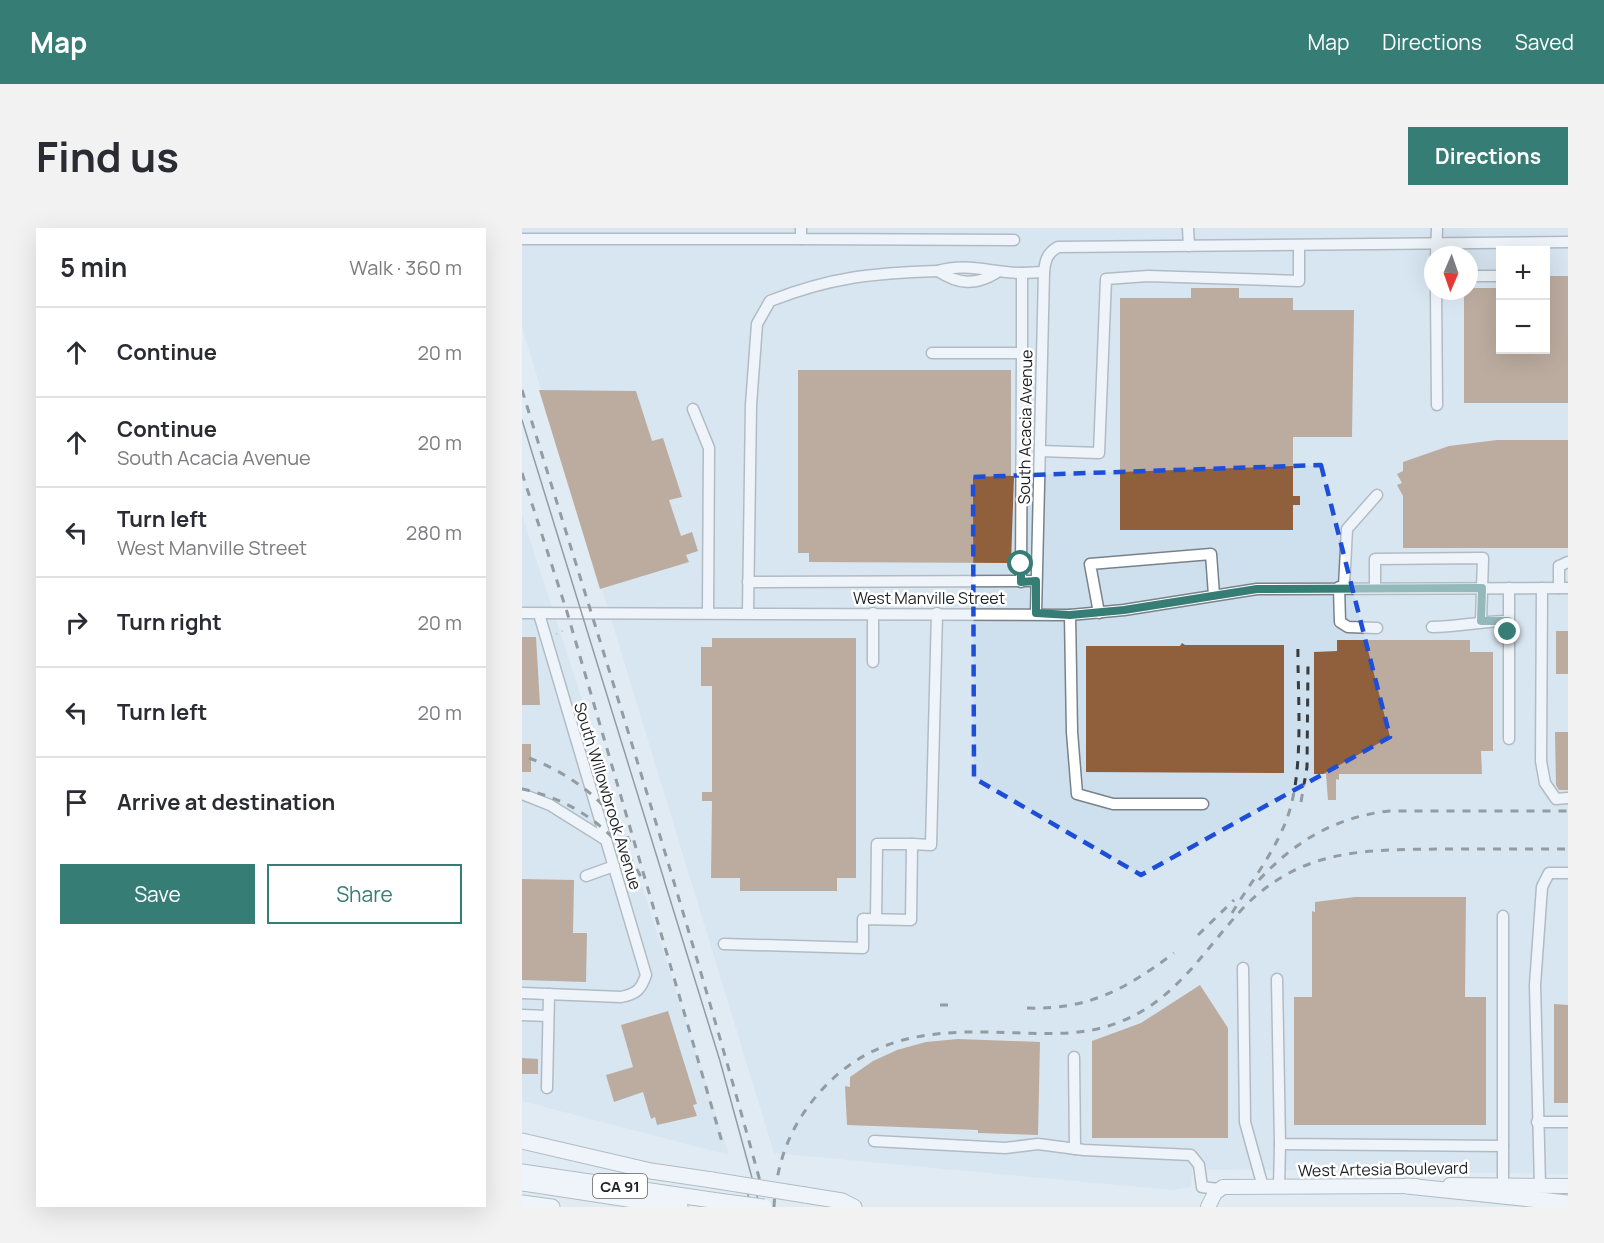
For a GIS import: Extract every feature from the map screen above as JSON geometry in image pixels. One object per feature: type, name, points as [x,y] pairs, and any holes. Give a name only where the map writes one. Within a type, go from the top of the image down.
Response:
[{"type":"highway","points":[[522,1141],[651,1171],[842,1201],[854,1207]]},
{"type":"highway","name":"CA 91","points":[[522,1172],[764,1207]]},
{"type":"highway","points":[[522,1183],[680,1207]]},
{"type":"highway","points":[[1407,1186],[1568,1203]]},
{"type":"highway","points":[[522,1190],[621,1207]]},
{"type":"highway","points":[[522,1203],[552,1207]]},
{"type":"main road","name":"West Artesia Boulevard","points":[[1218,1190],[1263,1187],[1503,1184],[1568,1186]]},
{"type":"main road","points":[[1208,1207],[1218,1190]]},
{"type":"street","points":[[1188,228],[1189,246],[1299,245],[1424,249]]},
{"type":"street","points":[[1435,246],[1437,228]]},
{"type":"street","points":[[522,239],[801,234],[1014,240]]},
{"type":"street","points":[[1518,246],[1568,242]]},
{"type":"street","points":[[1040,450],[1099,453],[1106,279],[1148,276],[1299,281],[1299,245]]},
{"type":"street","name":"South Acacia Avenue","points":[[1036,613],[1044,272],[1049,254],[1058,248],[1189,246]]},
{"type":"street","points":[[1478,247],[1496,247]]},
{"type":"street","points":[[748,612],[751,405],[754,359],[757,324],[770,301],[813,284],[864,275],[938,271],[961,267],[986,267],[996,273],[1044,272]]},
{"type":"street","points":[[1021,582],[1022,273]]},
{"type":"street","points":[[1478,276],[1496,276]]},
{"type":"street","points":[[1436,300],[1437,405]]},
{"type":"street","points":[[932,353],[1022,353]]},
{"type":"street","points":[[693,409],[709,448],[708,612]]},
{"type":"street","points":[[1377,495],[1347,529],[1340,622],[1348,627],[1377,628]]},
{"type":"street","points":[[1099,613],[1090,564],[1211,554],[1214,594]]},
{"type":"street","points":[[1375,588],[1375,559],[1483,558],[1481,621]]},
{"type":"street","points":[[1563,588],[1559,566],[1567,562]]},
{"type":"street","points":[[748,582],[1036,581]]},
{"type":"street","points":[[1509,588],[1509,739]]},
{"type":"street","points":[[1542,588],[1541,761],[1545,783],[1556,799],[1568,798]]},
{"type":"street","name":"West Manville Street","points":[[522,613],[1036,613],[1070,615],[1099,613],[1257,589],[1563,588]]},
{"type":"street","points":[[873,613],[873,662]]},
{"type":"street","points":[[876,919],[873,844],[931,845],[937,613]]},
{"type":"street","name":"South Willowbrook Avenue","points":[[539,614],[646,975],[642,987],[634,994],[621,997],[549,994]]},
{"type":"street","points":[[1070,615],[1072,732],[1077,794],[1113,804],[1203,804]]},
{"type":"street","points":[[1432,627],[1461,627],[1481,621],[1508,621]]},
{"type":"street","points":[[522,794],[550,805],[606,840]]},
{"type":"street","points":[[724,944],[862,948],[863,919],[911,920],[912,844]]},
{"type":"street","points":[[586,876],[614,866]]},
{"type":"street","points":[[1540,1185],[1535,985],[1542,886],[1549,873],[1568,873]]},
{"type":"street","points":[[1503,916],[1503,1184]]},
{"type":"street","points":[[1242,968],[1245,1122],[1263,1187]]},
{"type":"street","points":[[1277,979],[1279,1187]]},
{"type":"street","points":[[522,993],[549,994],[546,1088]]},
{"type":"street","points":[[522,1015],[548,1016]]},
{"type":"street","points":[[1074,1057],[1075,1149]]},
{"type":"street","points":[[1537,1122],[1568,1122]]},
{"type":"street","points":[[873,1142],[1005,1149],[1038,1144],[1075,1149],[1191,1155],[1199,1165],[1202,1187],[1218,1190]]},
{"type":"street","points":[[1280,1143],[1503,1146]]},
{"type":"path","points":[[553,636],[567,628]]},
{"type":"highlighted area","points":[[1321,465],[1390,737],[1141,875],[974,778],[973,477]]},
{"type":"shaded area","points":[[522,228],[1568,228],[1568,1174],[1192,1169],[1191,1187],[1173,1190],[774,1153],[522,327]]},
{"type":"shaded area","points":[[522,515],[729,1155],[522,1101]]},
{"type":"building","points":[[1550,276],[1568,276],[1568,403],[1464,403],[1464,300],[1478,300],[1478,288],[1496,288],[1496,354],[1550,354]]},
{"type":"building","points":[[1191,288],[1239,288],[1239,298],[1293,298],[1293,310],[1354,310],[1352,437],[1293,437],[1293,496],[1300,496],[1300,505],[1293,505],[1293,530],[1120,530],[1120,298],[1191,298]]},
{"type":"building","points":[[798,370],[1011,370],[1011,476],[1014,476],[1011,563],[809,562],[809,553],[798,553]]},
{"type":"building","points":[[539,390],[636,391],[652,441],[663,438],[682,497],[669,500],[681,536],[692,532],[698,551],[686,555],[689,562],[600,589]]},
{"type":"building","points":[[1497,440],[1568,440],[1568,548],[1403,548],[1403,496],[1397,485],[1402,483],[1397,474],[1403,471],[1403,462],[1449,446]]},
{"type":"building","points":[[1556,631],[1568,631],[1568,674],[1556,674]]},
{"type":"building","points":[[522,637],[536,637],[540,705],[522,705]]},
{"type":"building","points":[[712,638],[856,638],[856,878],[837,878],[837,891],[740,891],[740,878],[711,878],[712,801],[702,801],[702,792],[712,792],[712,686],[701,686],[701,647],[712,647]]},
{"type":"building","points":[[1337,640],[1470,640],[1470,652],[1493,652],[1493,751],[1481,751],[1482,774],[1339,774],[1339,780],[1336,779],[1336,800],[1328,800],[1326,774],[1314,774],[1314,652],[1337,651]]},
{"type":"building","points":[[1182,643],[1185,645],[1284,645],[1284,773],[1086,772],[1086,646],[1180,646]]},
{"type":"building","points":[[1555,732],[1568,732],[1568,790],[1559,790],[1556,785]]},
{"type":"building","points":[[522,744],[531,744],[531,772],[522,772]]},
{"type":"building","points":[[522,879],[574,880],[573,933],[587,933],[586,982],[522,980]]},
{"type":"building","points":[[1355,897],[1466,897],[1465,997],[1486,997],[1486,1125],[1294,1125],[1294,997],[1312,997],[1312,911],[1315,912],[1315,902]]},
{"type":"building","points":[[1200,985],[1228,1028],[1228,1138],[1092,1138],[1092,1041],[1141,1023]]},
{"type":"building","points":[[1554,1004],[1568,1005],[1568,1103],[1554,1103]]},
{"type":"building","points":[[668,1011],[697,1104],[693,1105],[697,1116],[657,1125],[655,1117],[651,1119],[643,1092],[614,1102],[606,1075],[633,1067],[621,1025]]},
{"type":"building","points":[[958,1039],[1040,1042],[1038,1135],[978,1133],[978,1130],[847,1125],[845,1086],[850,1087],[850,1077],[873,1061],[897,1050],[926,1042]]},
{"type":"building","points":[[522,1058],[538,1059],[538,1074],[522,1074]]},
{"type":"tram line","points":[[522,420],[720,1061],[760,1207]]},
{"type":"tram line","points":[[745,1183],[751,1207]]},
{"type":"railway","points":[[522,390],[679,899],[767,1207]]},
{"type":"railway","points":[[522,473],[567,612],[722,1142]]},
{"type":"railway","points":[[1232,913],[1273,849],[1291,806],[1298,761],[1298,643]]},
{"type":"railway","points":[[1301,802],[1307,767],[1308,664]]},
{"type":"railway","points":[[529,758],[560,772],[587,791],[611,814],[630,842]]},
{"type":"railway","points":[[522,789],[558,800],[592,820],[620,845],[641,877]]},
{"type":"railway","points":[[1259,880],[1287,854],[1318,833],[1334,825],[1370,814],[1389,811],[1568,811]]},
{"type":"railway","points":[[774,1207],[781,1160],[793,1132],[809,1106],[841,1072],[863,1056],[887,1045],[938,1034],[1070,1033],[1094,1030],[1117,1023],[1138,1013],[1173,988],[1246,905],[1269,886],[1292,872],[1316,862],[1341,855],[1392,850],[1568,849]]},
{"type":"railway","points":[[1198,935],[1234,900]]},
{"type":"railway","points":[[1027,1008],[1069,1005],[1106,995],[1140,977],[1174,953]]},
{"type":"railway","points":[[940,1005],[948,1005]]},
{"type":"route","points":[[1021,564],[1021,582],[1036,581],[1036,613],[1070,615],[1099,613],[1257,589],[1482,588],[1481,621],[1508,621],[1508,632]]}]
